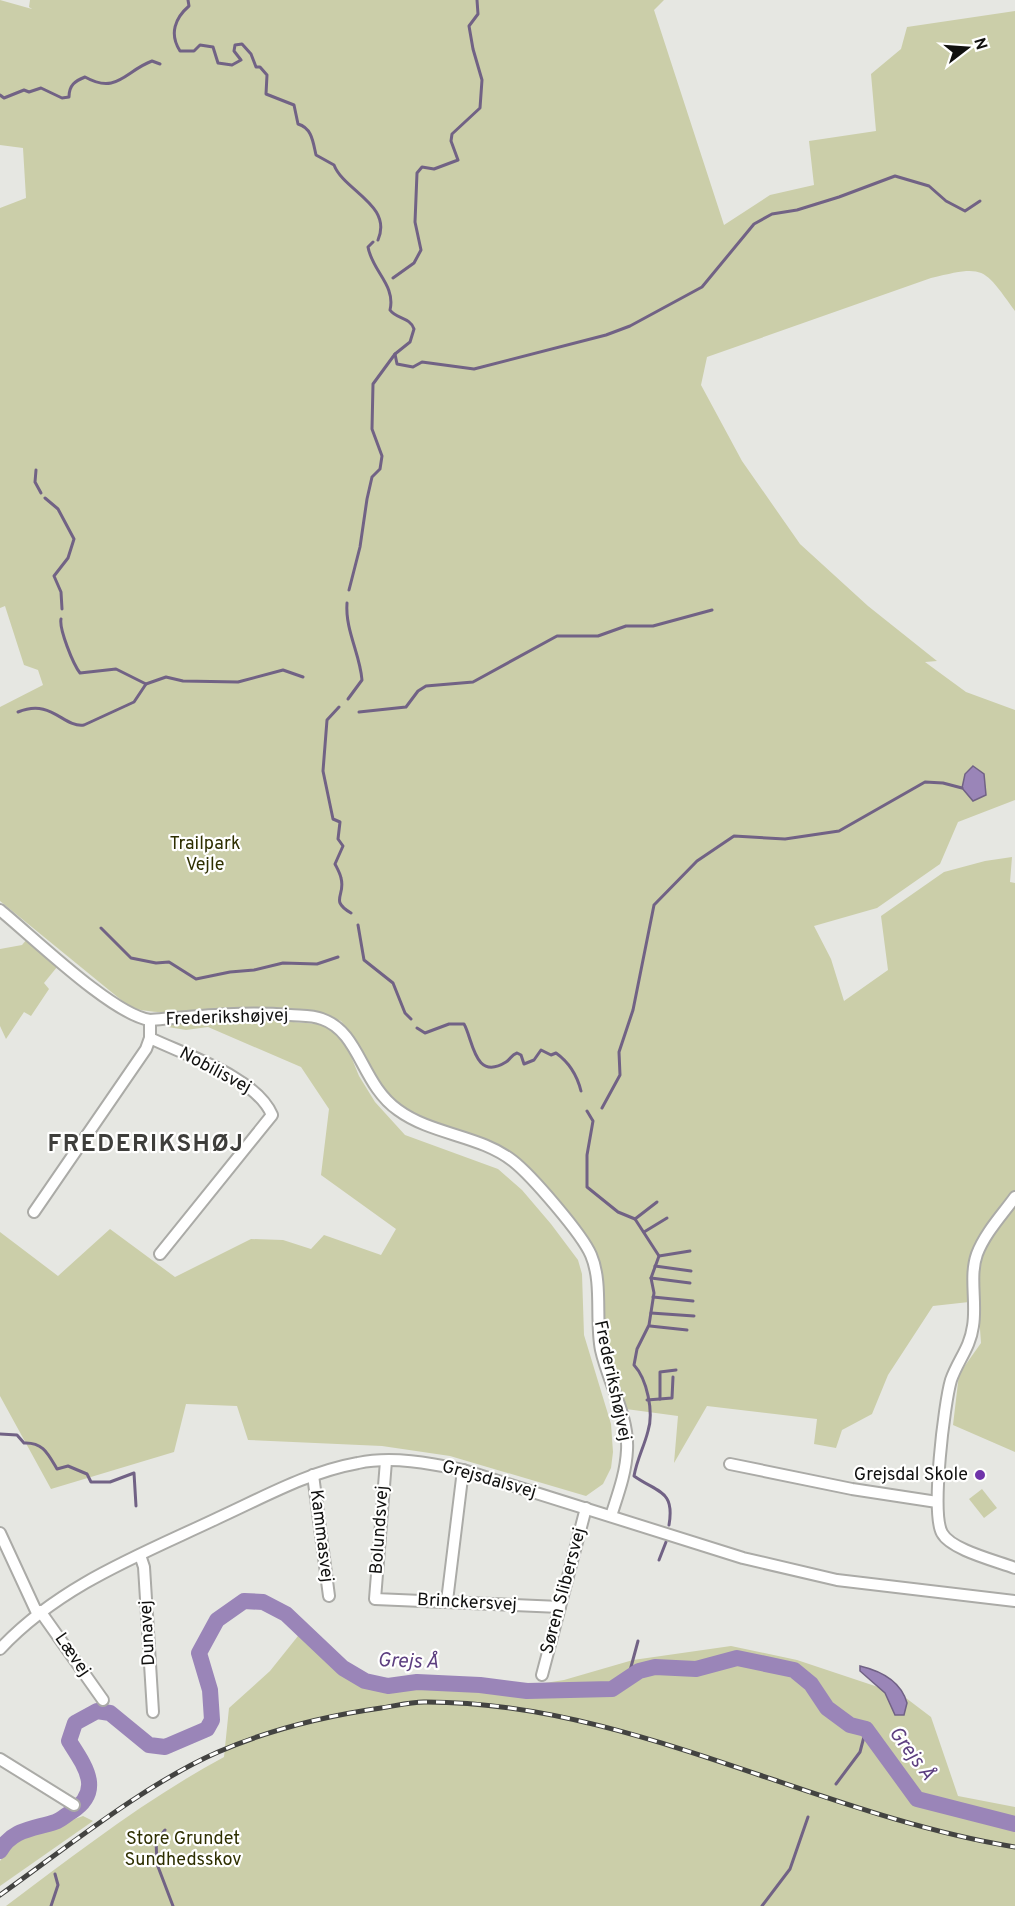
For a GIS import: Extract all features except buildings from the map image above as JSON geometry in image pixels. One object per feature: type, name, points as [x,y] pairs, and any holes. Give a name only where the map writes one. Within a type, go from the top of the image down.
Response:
[{"type":"street","name":"Frederikshøjvej","points":[[0,910],[125,1013],[150,1020],[269,1013],[318,1017],[334,1023],[344,1031],[376,1088],[396,1109],[419,1123],[497,1151],[514,1162],[581,1239],[591,1256],[602,1350],[623,1422],[627,1448],[624,1475],[612,1516]]},
{"type":"street","points":[[34,1212],[146,1049],[150,1038],[150,1020]]},
{"type":"street","name":"Nobilisvej","points":[[150,1038],[240,1081],[258,1095],[272,1115],[160,1254]]},
{"type":"street","points":[[1015,1197],[990,1231],[975,1261],[974,1322],[970,1344],[952,1378],[947,1396],[937,1502],[942,1533],[952,1544],[1015,1568]]},
{"type":"street","name":"Bolundsvej","points":[[375,1599],[386,1461]]},
{"type":"street","name":"Grejsdalsvej","points":[[0,1649],[39,1612],[71,1589],[313,1475],[361,1462],[427,1463],[463,1470],[743,1558],[837,1580],[1015,1601]]},
{"type":"street","points":[[730,1464],[852,1489],[937,1502]]},
{"type":"street","points":[[447,1601],[463,1470]]},
{"type":"street","name":"Kammasvej","points":[[313,1475],[329,1596]]},
{"type":"street","name":"Søren Slibersvej","points":[[542,1675],[585,1508]]},
{"type":"street","name":"Lævej","points":[[0,1533],[39,1612],[103,1700]]},
{"type":"street","name":"Dunavej","points":[[141,1555],[144,1567],[153,1712]]},
{"type":"street","name":"Brinckersvej","points":[[375,1599],[560,1607]]},
{"type":"street","points":[[0,1759],[74,1804]]},
{"type":"green space","name":"Trailpark Vejle","points":[[0,0],[32,9],[29,7],[30,0],[664,0],[654,10],[724,225],[770,195],[814,185],[809,141],[876,131],[871,74],[901,49],[907,27],[1015,11],[1015,311],[996,285],[981,273],[962,271],[931,278],[707,357],[701,385],[742,461],[800,544],[868,606],[937,661],[925,662],[966,692],[1015,710],[1015,800],[958,822],[940,864],[877,908],[814,926],[831,959],[844,1001],[888,970],[881,916],[944,872],[985,861],[1012,857],[1010,882],[1015,883],[1015,1452],[953,1425],[959,1374],[981,1343],[978,1301],[933,1306],[888,1375],[872,1414],[842,1430],[836,1448],[814,1444],[817,1419],[707,1406],[674,1463],[678,1416],[626,1409],[603,1328],[596,1256],[523,1162],[491,1144],[422,1118],[391,1098],[376,1080],[354,1039],[341,1021],[316,1013],[289,1009],[263,1008],[183,1013],[131,1008],[0,901],[0,707],[43,685],[38,670],[24,665],[5,606],[0,608],[0,208],[26,198],[23,148],[0,145]]},
{"type":"green space","points":[[28,938],[57,967],[44,983],[49,989],[31,1016],[24,1012],[6,1039],[0,1026],[0,949],[22,945]]},
{"type":"green space","points":[[257,1019],[318,1024],[334,1031],[348,1049],[359,1076],[375,1102],[405,1135],[498,1169],[522,1190],[578,1260],[582,1274],[584,1335],[611,1424],[613,1452],[611,1468],[603,1484],[586,1496],[450,1456],[382,1446],[248,1440],[237,1406],[186,1404],[174,1452],[51,1489],[0,1396],[0,1232],[58,1276],[110,1229],[175,1277],[251,1239],[283,1240],[311,1249],[324,1235],[381,1255],[396,1229],[321,1175],[329,1109],[301,1067],[208,1027],[186,1030],[168,1027],[170,1024]]},
{"type":"green space","points":[[982,1489],[997,1508],[984,1518],[969,1499]]},
{"type":"green space","name":"Store Grundet Sundhedsskov","points":[[306,1626],[357,1672],[378,1680],[416,1678],[526,1686],[564,1680],[633,1660],[731,1646],[797,1660],[902,1695],[931,1717],[958,1796],[1015,1807],[1015,1906],[6,1906],[139,1809],[224,1757],[229,1708],[270,1671]]},
{"type":"green space","points":[[83,1816],[93,1821],[0,1886],[0,1861],[14,1841]]},
{"type":"shaded area","points":[[973,766],[984,774],[986,795],[973,801],[962,788],[965,774]]},
{"type":"shaded area","points":[[860,1666],[883,1674],[895,1683],[907,1703],[904,1715],[895,1715],[885,1693],[860,1671]]},
{"type":"waterway","points":[[188,0],[189,6],[177,21],[174,32],[180,51],[194,51],[200,45],[213,47],[218,63],[232,65],[241,60],[234,51],[235,45],[242,44],[251,54],[256,67],[260,67],[267,75],[266,94],[294,105],[298,124],[309,132],[316,155],[334,165],[347,183],[373,208],[379,217],[381,228],[378,240]]},
{"type":"waterway","points":[[393,278],[414,263],[421,250],[415,222],[417,173],[422,167],[434,169],[458,160],[451,141],[452,134],[480,108],[482,80],[469,26],[478,14],[477,0]]},
{"type":"waterway","points":[[0,95],[4,98],[24,90],[29,92],[41,88],[62,98],[69,97],[73,84],[85,77],[105,84],[120,80],[152,61],[160,64]]},
{"type":"waterway","points":[[395,354],[397,364],[413,367],[422,362],[474,369],[606,335],[630,326],[702,287],[754,224],[772,214],[797,210],[895,176],[929,186],[946,201],[965,211],[980,201]]},
{"type":"waterway","points":[[349,590],[360,547],[372,477],[380,469],[382,456],[372,429],[373,384],[395,354],[410,342],[414,329],[409,322],[390,310],[390,293],[370,256],[368,247],[373,242]]},
{"type":"waterway","points":[[36,470],[35,482],[41,493]]},
{"type":"waterway","points":[[45,498],[58,509],[74,539],[68,558],[54,576],[61,592],[62,609]]},
{"type":"waterway","points":[[347,603],[348,623],[362,680],[348,699]]},
{"type":"waterway","points":[[359,712],[406,707],[418,691],[426,686],[473,682],[557,636],[598,636],[626,626],[653,626],[712,610]]},
{"type":"waterway","points":[[61,619],[67,646],[80,673],[116,669],[146,684],[166,677],[183,681],[238,682],[283,670],[303,677]]},
{"type":"waterway","points":[[18,712],[40,709],[77,725],[84,725],[134,702],[146,684]]},
{"type":"waterway","points":[[339,707],[327,720],[323,771],[333,819],[340,822],[338,839],[343,846],[335,864],[342,884],[339,901],[344,909],[351,913]]},
{"type":"waterway","points":[[602,1108],[620,1075],[619,1052],[633,1010],[654,905],[697,861],[734,836],[785,839],[839,831],[925,782],[943,783],[962,788]]},
{"type":"waterway","points":[[358,925],[364,960],[393,983],[405,1013],[411,1019]]},
{"type":"waterway","points":[[101,928],[131,958],[156,963],[169,962],[196,979],[283,963],[317,964],[338,957]]},
{"type":"waterway","points":[[417,1028],[425,1033],[449,1024],[464,1024],[476,1056],[487,1067],[495,1067],[506,1062],[517,1053],[521,1055],[524,1064],[534,1060],[541,1050],[551,1055],[556,1053],[572,1070],[581,1091]]},
{"type":"waterway","points":[[587,1111],[593,1121],[587,1155],[587,1187],[618,1212],[635,1219],[659,1256],[651,1278],[654,1293],[649,1325],[637,1349],[634,1365],[643,1379],[650,1405],[650,1423],[634,1476],[663,1494],[667,1499],[670,1514],[669,1525]]},
{"type":"waterway","points":[[635,1219],[657,1202]]},
{"type":"waterway","points":[[644,1232],[667,1218]]},
{"type":"waterway","points":[[659,1256],[690,1251]]},
{"type":"waterway","points":[[655,1266],[691,1271]]},
{"type":"waterway","points":[[651,1278],[690,1283]]},
{"type":"waterway","points":[[653,1297],[693,1301]]},
{"type":"waterway","points":[[651,1313],[694,1316]]},
{"type":"waterway","points":[[650,1326],[687,1330]]},
{"type":"waterway","points":[[660,1399],[660,1372],[676,1370]]},
{"type":"waterway","points":[[647,1400],[672,1398],[673,1377]]},
{"type":"waterway","points":[[0,1434],[17,1435],[24,1443],[40,1447],[48,1454],[57,1469],[68,1466],[87,1474],[91,1482],[110,1482],[134,1473],[136,1506]]},
{"type":"waterway","points":[[659,1560],[666,1542]]},
{"type":"waterway","name":"Grejs Å","points":[[0,1851],[17,1834],[61,1819],[81,1804],[87,1796],[88,1778],[81,1760],[69,1741],[75,1723],[97,1711],[110,1713],[149,1745],[165,1747],[207,1729],[212,1720],[210,1690],[199,1653],[217,1620],[244,1601],[263,1602],[286,1614],[343,1668],[365,1681],[388,1686],[417,1682],[480,1685],[527,1691],[612,1689],[639,1671],[655,1667],[696,1669],[737,1658],[794,1670],[811,1684],[827,1708],[850,1725],[866,1729],[917,1799],[1015,1824]]},
{"type":"waterway","points":[[628,1678],[638,1641]]},
{"type":"waterway","points":[[836,1784],[860,1752],[866,1729]]},
{"type":"waterway","points":[[762,1906],[790,1869],[808,1817]]},
{"type":"waterway","points":[[165,1830],[156,1841],[157,1864],[173,1906]]},
{"type":"waterway","points":[[51,1906],[58,1885],[55,1874]]},
{"type":"railway","points":[[0,1895],[134,1799],[190,1765],[218,1752],[298,1724],[419,1702],[500,1707],[574,1720],[648,1739],[867,1811],[941,1832],[1015,1847]]},
{"type":"place","name":"Grejsdal Skole","points":[[980,1475]]},
{"type":"district","name":"FREDERIKSHØJ","points":[[146,1145]]}]
